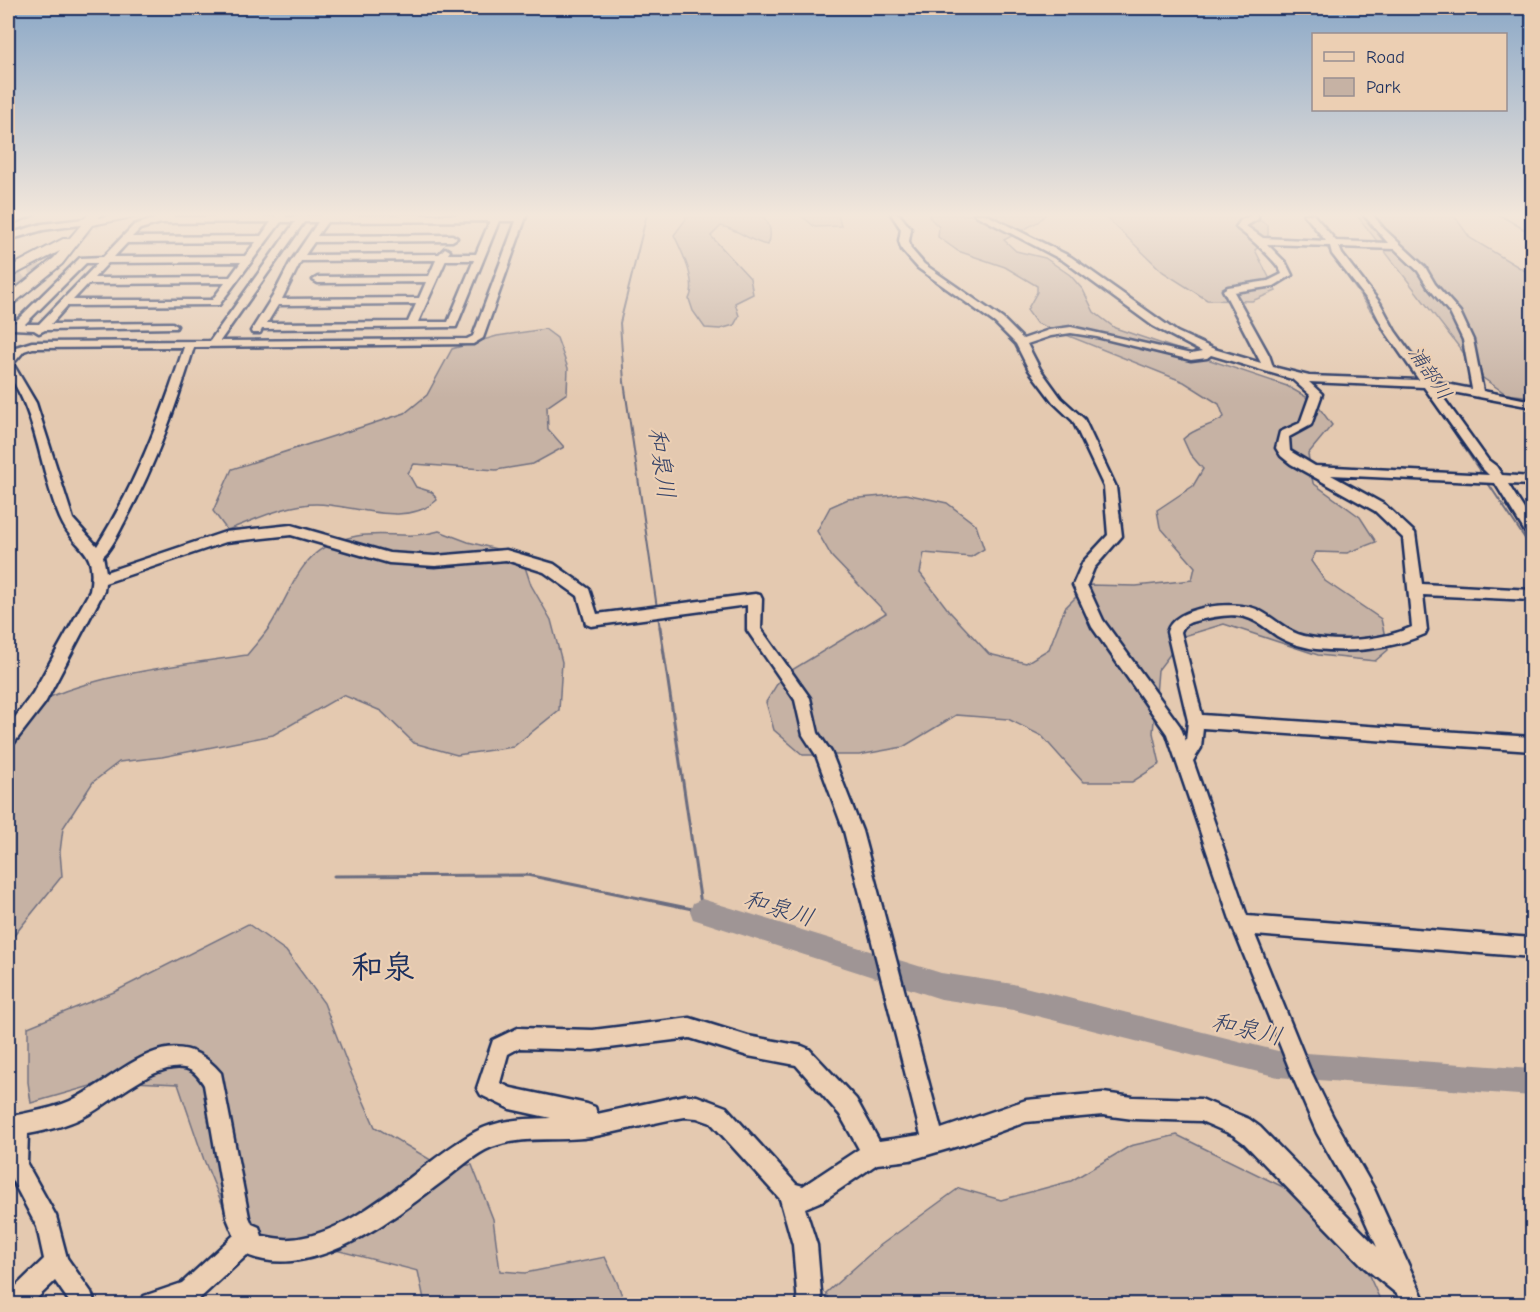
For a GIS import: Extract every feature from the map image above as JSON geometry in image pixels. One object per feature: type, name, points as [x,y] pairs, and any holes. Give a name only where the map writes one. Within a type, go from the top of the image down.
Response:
[{"type":"main road","points":[[8,301],[40,275]]},
{"type":"street","points":[[12,331],[68,275]]},
{"type":"street","points":[[8,738],[49,682],[97,591],[99,580],[93,547],[71,527],[67,519],[30,403],[8,363],[91,275]]},
{"type":"street","points":[[64,303],[215,303],[236,275]]},
{"type":"street","points":[[214,342],[261,275]]},
{"type":"street","points":[[248,344],[285,287],[287,275]]},
{"type":"street","points":[[311,291],[321,275]]},
{"type":"street","points":[[412,325],[435,275]]},
{"type":"street","points":[[260,326],[452,325],[473,275]]},
{"type":"street","points":[[26,346],[464,343],[476,340],[501,275]]},
{"type":"street","points":[[934,275],[990,315],[1021,343],[1035,370],[1057,400],[1078,419],[1110,487],[1115,536],[1088,566],[1080,585],[1097,623],[1174,731],[1241,925],[1291,1049],[1325,1125],[1371,1207],[1410,1295]]},
{"type":"street","points":[[1089,275],[1161,329],[1185,342],[1268,369],[1296,376],[1429,384],[1533,404]]},
{"type":"street","points":[[1268,369],[1264,355],[1228,290],[1271,284],[1287,275]]},
{"type":"street","points":[[1352,275],[1376,305],[1390,332],[1498,479],[1533,532]]},
{"type":"street","points":[[1426,275],[1431,285],[1455,312],[1468,340],[1478,392]]},
{"type":"street","points":[[275,302],[311,291],[433,279]]},
{"type":"street","points":[[86,281],[232,280]]},
{"type":"street","points":[[311,291],[423,301]]},
{"type":"street","points":[[158,344],[190,303]]},
{"type":"street","points":[[12,331],[42,327],[172,326]]},
{"type":"street","points":[[1021,343],[1049,333],[1071,330],[1097,334],[1191,357],[1203,356],[1210,351]]},
{"type":"street","points":[[100,552],[123,518],[142,476],[173,399],[190,344]]},
{"type":"street","points":[[1185,759],[1193,748],[1196,721],[1174,632],[1179,622],[1219,611],[1239,610],[1259,616],[1284,633],[1304,641],[1377,643],[1394,641],[1420,630],[1410,536],[1407,532],[1380,508],[1282,451],[1284,435],[1305,425],[1316,394],[1296,376]]},
{"type":"street","points":[[1313,470],[1533,481]]},
{"type":"street","points":[[99,580],[225,537],[291,530],[389,558],[435,561],[506,555],[517,558],[549,568],[584,593],[591,620],[755,599],[754,630],[802,698],[811,735],[823,752],[853,831],[934,1142]]},
{"type":"street","points":[[1417,589],[1533,595]]},
{"type":"street","points":[[1196,721],[1533,744]]},
{"type":"street","points":[[1241,925],[1533,947]]},
{"type":"street","points":[[587,1115],[510,1098],[488,1088],[500,1047],[518,1038],[592,1040],[690,1028],[748,1046],[802,1056],[848,1107],[873,1153]]},
{"type":"street","points":[[83,1305],[83,1300],[57,1263],[48,1224],[16,1166],[12,1127],[72,1112],[147,1065],[174,1058],[187,1059],[200,1064],[208,1070],[214,1080],[238,1218],[253,1246],[286,1251],[303,1249],[348,1232],[409,1193],[483,1139],[508,1131],[590,1126],[640,1113],[684,1106],[697,1107],[718,1115],[789,1193],[805,1245],[810,1305]]},
{"type":"street","points":[[789,1193],[803,1197],[816,1192],[873,1153],[910,1149],[966,1133],[1026,1111],[1049,1107],[1103,1104],[1133,1108],[1202,1110],[1224,1118],[1252,1135],[1410,1295]]},
{"type":"street","points":[[152,1305],[189,1293],[249,1237]]},
{"type":"street","points":[[14,1305],[57,1263]]},
{"type":"green space","points":[[747,275],[750,278],[753,294],[735,303],[739,316],[734,325],[720,329],[705,328],[693,311],[689,299],[690,276]]},
{"type":"green space","points":[[1019,275],[1070,275],[1083,290],[1094,312],[1115,328],[1287,386],[1315,402],[1332,425],[1308,454],[1313,483],[1360,517],[1376,542],[1347,553],[1316,552],[1311,561],[1325,581],[1381,619],[1388,650],[1375,661],[1318,655],[1224,624],[1184,636],[1158,670],[1153,733],[1160,764],[1132,782],[1083,782],[1042,736],[1008,719],[956,715],[903,747],[859,755],[803,755],[774,730],[766,702],[782,676],[886,613],[832,557],[817,531],[830,507],[848,499],[906,494],[947,503],[976,525],[984,549],[971,557],[924,553],[920,573],[949,611],[989,654],[1026,663],[1049,649],[1065,608],[1088,585],[1136,586],[1192,580],[1195,567],[1160,527],[1157,510],[1193,486],[1203,469],[1190,454],[1183,439],[1224,417],[1219,404],[1184,382],[1036,323],[1027,310],[1037,292],[1037,286]]},
{"type":"green space","points":[[1168,275],[1268,275],[1276,291],[1252,301],[1207,300]]},
{"type":"green space","points":[[1403,275],[1532,275],[1532,397],[1506,394],[1483,378]]},
{"type":"green space","points":[[545,329],[557,338],[568,368],[567,393],[547,407],[548,429],[564,447],[533,464],[496,470],[414,464],[408,473],[416,487],[432,492],[437,500],[410,513],[378,513],[331,505],[305,505],[271,513],[227,530],[213,511],[232,469],[405,413],[427,395],[452,349],[497,336]]},
{"type":"green space","points":[[439,531],[468,542],[521,555],[531,585],[551,620],[562,662],[559,710],[513,747],[457,755],[414,743],[381,711],[343,695],[273,735],[162,757],[119,762],[93,782],[63,828],[60,852],[62,876],[8,943],[8,726],[27,709],[53,696],[84,685],[155,669],[247,655],[270,626],[302,569],[323,548],[357,536],[418,535]]},
{"type":"green space","points":[[248,924],[286,951],[324,1003],[375,1127],[439,1165],[472,1165],[493,1219],[500,1271],[525,1273],[605,1257],[625,1304],[425,1304],[418,1271],[289,1238],[235,1235],[204,1160],[178,1084],[108,1081],[31,1103],[28,1082],[28,1027],[114,992]]},
{"type":"green space","points":[[1177,1135],[1285,1188],[1356,1247],[1382,1304],[832,1304],[826,1293],[878,1247],[959,1188],[1001,1200],[1071,1181],[1130,1146]]},
{"type":"waterway","name":"和泉川","points":[[632,275],[620,323],[624,382],[657,608]]},
{"type":"waterway","name":"浦部川","points":[[1346,275],[1419,380]]},
{"type":"waterway","name":"浦部川","points":[[1423,386],[1532,549]]},
{"type":"waterway","name":"和泉川","points":[[658,615],[660,629]]},
{"type":"waterway","points":[[334,876],[527,875],[702,911],[660,627]]},
{"type":"waterway","name":"和泉川","points":[[702,911],[941,986],[1013,997],[1278,1064],[1532,1083]]},
{"type":"tunnel","points":[[14,285],[27,275]]},
{"type":"district","name":"和泉","points":[[383,967]]}]
